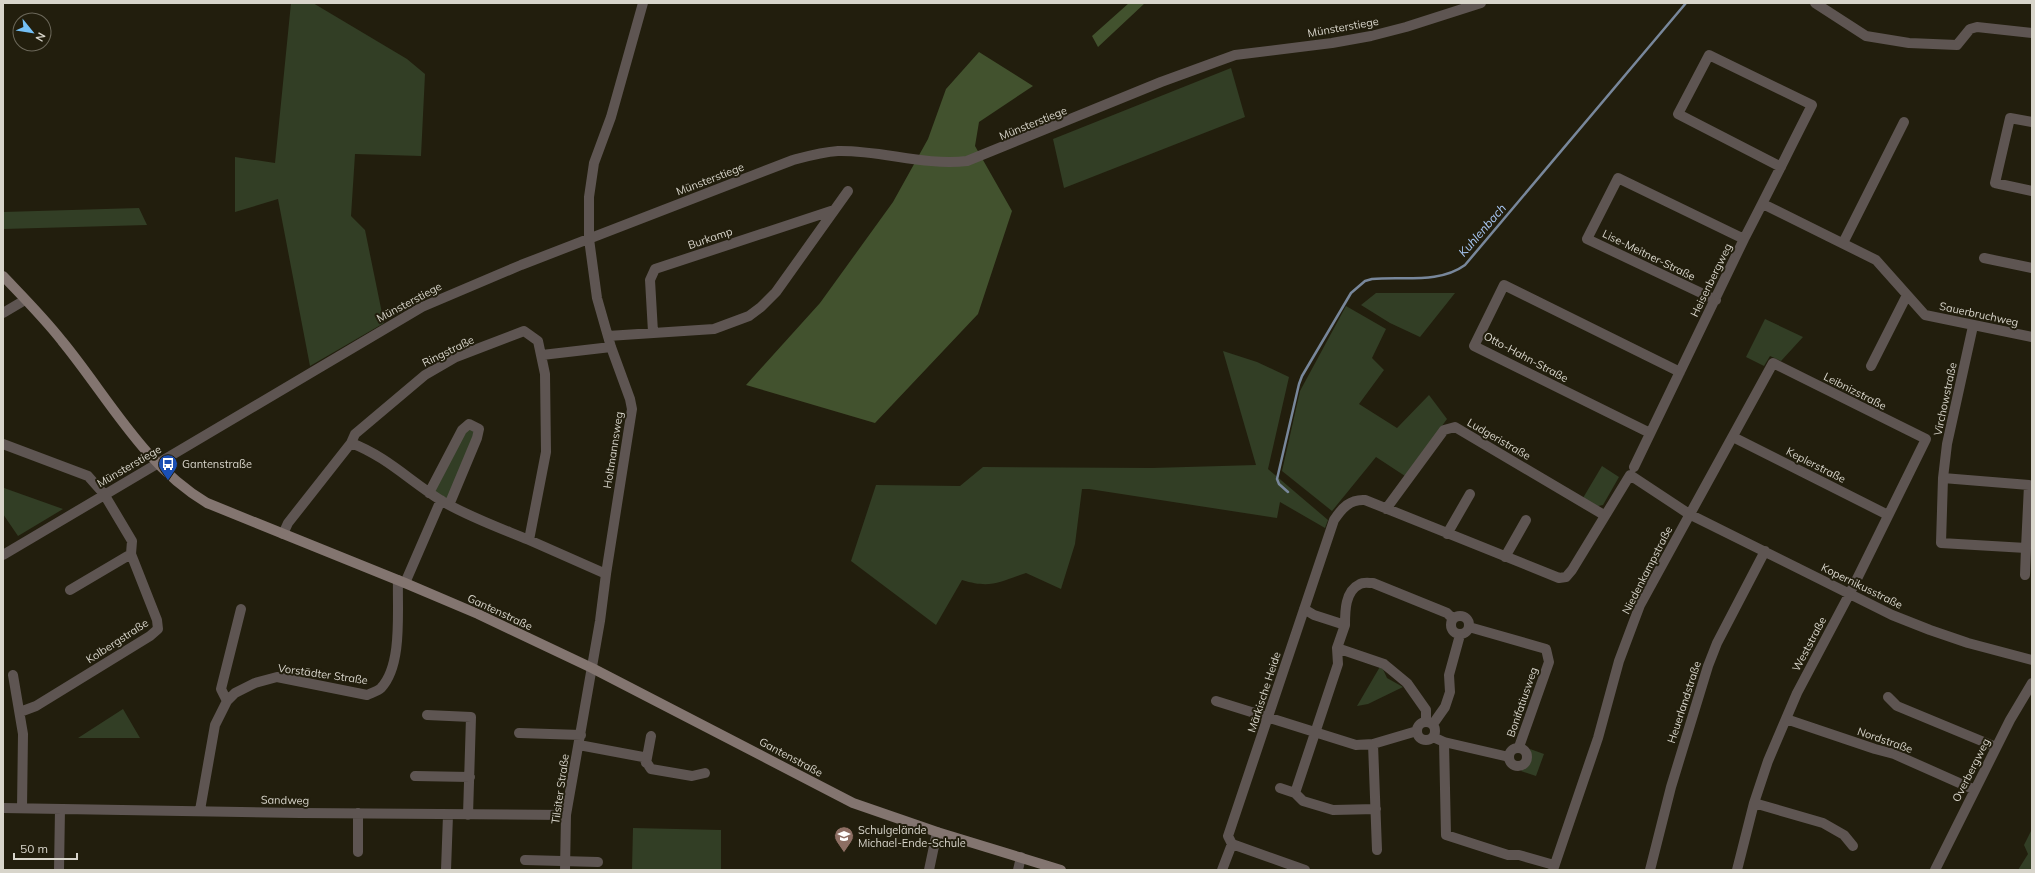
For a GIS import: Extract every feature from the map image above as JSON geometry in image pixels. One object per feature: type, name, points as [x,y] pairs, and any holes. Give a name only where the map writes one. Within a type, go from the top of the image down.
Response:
[{"type":"street","name":"Holtmannsweg","points":[[592,668],[632,409],[611,347],[597,298],[589,239],[589,196],[594,163],[611,117],[643,3]]},
{"type":"street","name":"Münsterstiege","points":[[3,555],[422,307],[458,290],[792,160],[820,153],[838,151],[942,163],[967,161],[1161,82],[1234,55],[1332,43],[1371,36],[1406,27],[1482,3]]},
{"type":"street","points":[[1816,3],[1866,36],[1910,43],[1957,45],[1970,29],[1977,27],[2032,33]]},
{"type":"street","name":"Heisenbergweg","points":[[1634,467],[1716,300],[1744,239],[1763,204],[1812,105],[1709,55],[1678,114],[1781,167]]},
{"type":"street","points":[[2032,122],[2010,118],[1995,184],[2032,191]]},
{"type":"street","points":[[1843,243],[1904,122]]},
{"type":"street","name":"Lise-Meitner-Straße","points":[[1716,300],[1587,238],[1618,178],[1744,239]]},
{"type":"street","points":[[608,336],[714,329],[749,316],[761,307],[776,292],[848,191]]},
{"type":"street","name":"Sauerbruchweg","points":[[1763,204],[1876,260],[1925,316],[2032,337]]},
{"type":"street","name":"Burkamp","points":[[653,332],[650,280],[656,269],[834,210]]},
{"type":"street","points":[[1984,258],[2032,268]]},
{"type":"street","name":"Gantenstraße","points":[[3,276],[62,341],[111,409],[158,463],[182,486],[207,503],[401,581],[478,614],[592,668],[853,803],[937,832],[1061,870]]},
{"type":"street","name":"Otto-Hahn-Straße","points":[[1650,433],[1474,346],[1504,285],[1680,372]]},
{"type":"street","points":[[1871,366],[1907,295]]},
{"type":"street","points":[[3,313],[25,300]]},
{"type":"street","name":"Virchowstraße","points":[[1973,326],[1948,444],[1943,478],[1941,543],[2026,548]]},
{"type":"street","name":"Ringstraße","points":[[283,534],[288,523],[351,443],[355,434],[425,375],[456,358],[524,331],[538,341],[545,374],[546,452],[529,540]]},
{"type":"street","points":[[542,355],[611,347]]},
{"type":"street","name":"Niedenkampstraße","points":[[1553,868],[1598,738],[1626,642],[1640,605],[1773,363]]},
{"type":"street","name":"Leibnizstraße","points":[[1773,363],[1926,439]]},
{"type":"street","points":[[401,581],[445,503],[477,438],[478,429],[469,424],[462,430],[429,493]]},
{"type":"street","name":"Ludgeristraße","points":[[1386,509],[1444,430],[1455,427],[1604,515]]},
{"type":"street","name":"Keplerstraße","points":[[1733,437],[1888,515]]},
{"type":"street","name":"Weststraße","points":[[1737,870],[1754,803],[1786,719],[1804,677],[1850,593],[1926,439]]},
{"type":"street","points":[[351,443],[366,448],[445,503],[606,574]]},
{"type":"street","points":[[3,444],[88,476],[104,494],[132,541],[130,554],[70,590]]},
{"type":"street","points":[[1386,509],[1559,578],[1566,577],[1630,475],[1689,514]]},
{"type":"street","points":[[1943,478],[2029,485],[2024,575]]},
{"type":"street","points":[[1447,534],[1470,494]]},
{"type":"street","name":"Märkische Heide","points":[[1222,870],[1232,844],[1228,836],[1269,718],[1334,520],[1340,510],[1357,500],[1365,500],[1386,509]]},
{"type":"street","name":"Kopernikusstraße","points":[[1689,514],[1892,615],[1968,643],[2032,660]]},
{"type":"street","points":[[1504,557],[1526,520]]},
{"type":"street","name":"Heuerlandstraße","points":[[1650,870],[1671,787],[1708,666],[1717,643],[1765,551]]},
{"type":"street","name":"Kolbergstraße","points":[[20,712],[36,706],[150,636],[158,629],[158,620],[130,554]]},
{"type":"street","name":"Vorstädter Straße","points":[[200,810],[215,724],[227,701],[235,693],[255,683],[277,677],[367,695],[380,689],[391,671],[397,644],[401,581]]},
{"type":"street","points":[[1295,793],[1338,664],[1337,648],[1344,625],[1345,608],[1351,591],[1360,583],[1373,583],[1447,613],[1453,619]]},
{"type":"street","points":[[227,701],[221,689],[241,609]]},
{"type":"street","points":[[1304,609],[1314,615],[1344,625]]},
{"type":"street","points":[[1459,616],[1466,618],[1468,627],[1467,631],[1460,634],[1454,632],[1451,626],[1453,619],[1459,616]]},
{"type":"street","name":"Bonifatiusweg","points":[[1468,627],[1546,649],[1549,662],[1519,747],[1511,751],[1509,757],[1512,764],[1519,766],[1525,762],[1527,756],[1524,749],[1519,747]]},
{"type":"street","points":[[1460,634],[1449,675],[1450,692],[1445,707],[1429,723],[1420,724],[1417,731],[1420,737],[1426,740],[1433,737],[1444,742],[1509,757]]},
{"type":"street","points":[[1337,648],[1384,664],[1407,683],[1426,710],[1429,723],[1435,730],[1433,737]]},
{"type":"street","name":"Tilsiter Straße","points":[[565,865],[566,815],[592,668]]},
{"type":"street","points":[[13,675],[23,734],[22,808]]},
{"type":"street","name":"Overbergweg","points":[[1935,870],[2016,708],[2032,683]]},
{"type":"street","points":[[1888,697],[1897,706],[1996,747]]},
{"type":"street","points":[[1216,701],[1356,745],[1373,744],[1417,731]]},
{"type":"street","points":[[427,715],[471,717],[468,815]]},
{"type":"street","name":"Nordstraße","points":[[1786,719],[1894,754],[1975,790]]},
{"type":"street","points":[[519,733],[581,734]]},
{"type":"street","points":[[646,763],[651,736]]},
{"type":"street","points":[[1444,742],[1446,835],[1508,855],[1519,855],[1553,868]]},
{"type":"street","points":[[1373,744],[1377,850]]},
{"type":"street","name":"Tilsiter Straße","points":[[579,745],[643,758],[651,769],[692,776],[705,773]]},
{"type":"street","points":[[414,776],[470,777]]},
{"type":"street","points":[[1280,788],[1295,793],[1303,801],[1333,810],[1376,809]]},
{"type":"street","points":[[1754,803],[1823,823],[1844,835],[1853,846]]},
{"type":"street","name":"Sandweg","points":[[3,808],[448,815],[566,815]]},
{"type":"street","points":[[59,870],[60,809]]},
{"type":"street","points":[[358,813],[358,852]]},
{"type":"street","points":[[446,870],[448,815]]},
{"type":"street","points":[[929,870],[937,832]]},
{"type":"street","points":[[1232,844],[1305,870]]},
{"type":"street","points":[[1018,870],[1021,857]]},
{"type":"street","points":[[525,860],[565,865],[598,862]]},
{"type":"green space","points":[[291,3],[313,3],[407,59],[425,74],[421,156],[355,154],[351,216],[365,230],[384,323],[310,366],[278,199],[235,212],[235,157],[275,163]]},
{"type":"green space","points":[[1129,3],[1145,3],[1098,47],[1092,36]]},
{"type":"green space","points":[[979,52],[1033,86],[979,122],[975,146],[1012,211],[978,314],[875,423],[746,385],[820,303],[893,202],[928,139],[946,89]]},
{"type":"green space","points":[[1231,68],[1245,117],[1064,188],[1053,139]]},
{"type":"green space","points":[[139,208],[147,225],[3,229],[3,212]]},
{"type":"green space","points":[[1376,293],[1455,293],[1420,337],[1390,323],[1361,305]]},
{"type":"green space","points":[[1346,306],[1386,329],[1372,358],[1384,370],[1359,404],[1397,428],[1429,395],[1447,419],[1405,476],[1376,457],[1332,511],[1282,471],[1300,391]]},
{"type":"green space","points":[[1765,319],[1803,337],[1781,361],[1770,356],[1764,366],[1746,357]]},
{"type":"green space","points":[[1223,351],[1257,362],[1289,377],[1268,469],[1328,520],[1325,528],[1280,502],[1277,518],[1082,489],[1075,544],[1061,589],[1026,573],[1002,582],[988,584],[972,583],[962,580],[936,625],[851,561],[876,485],[960,486],[983,467],[1152,468],[1256,465]]},
{"type":"green space","points":[[469,426],[476,430],[448,502],[431,492]]},
{"type":"green space","points":[[1602,466],[1619,477],[1603,505],[1598,506],[1583,498]]},
{"type":"green space","points":[[4,488],[63,509],[18,536],[3,514]]},
{"type":"green space","points":[[1381,665],[1387,678],[1403,687],[1368,704],[1357,706]]},
{"type":"green space","points":[[123,709],[140,738],[78,738]]},
{"type":"green space","points":[[1530,749],[1544,754],[1536,776],[1521,771],[1531,761]]},
{"type":"green space","points":[[633,828],[721,830],[721,870],[632,870]]},
{"type":"green space","points":[[2032,829],[2032,870],[2018,870],[2028,854],[2024,845]]},
{"type":"waterway","name":"Kuhlenbach","points":[[1288,492],[1279,484],[1277,479],[1299,384],[1302,376],[1351,293],[1365,281],[1372,279],[1432,277],[1444,275],[1465,265],[1686,3]]},
{"type":"place","name":"Gantenstraße","points":[[168,481]]},
{"type":"place","name":"Schulgelände Michael-Ende-Schule","points":[[844,853]]}]
